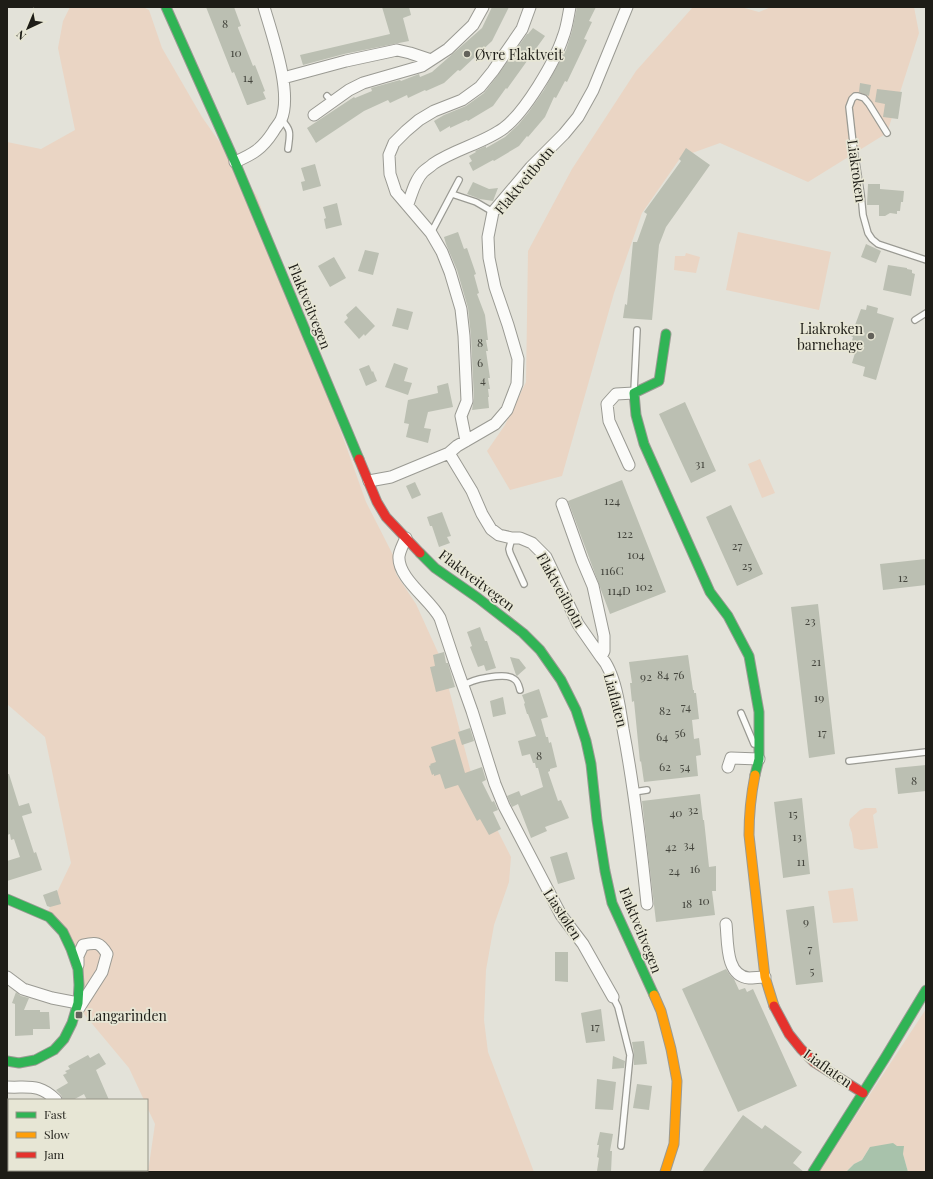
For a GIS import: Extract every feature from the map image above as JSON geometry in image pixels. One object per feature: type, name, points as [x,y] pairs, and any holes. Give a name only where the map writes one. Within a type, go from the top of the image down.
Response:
[{"type":"main road","name":"Flaktveitvegen","points":[[166,7],[235,162],[377,502],[386,517],[435,568],[502,616],[523,633],[540,650],[561,680],[576,710],[586,741],[591,764],[597,820],[612,903],[660,1011],[671,1049],[677,1081],[676,1115],[674,1144],[665,1172]]},
{"type":"main road","points":[[634,393],[659,381],[666,334]]},
{"type":"main road","name":"Liaflaten","points":[[634,393],[636,415],[644,444],[710,592],[728,616],[749,656],[759,712],[759,754],[751,795],[749,835],[765,977],[773,1005],[789,1034],[814,1062],[863,1093]]},
{"type":"main road","points":[[7,899],[49,916],[62,932],[71,949],[78,969],[79,985],[78,1003],[72,1023],[64,1039],[54,1050],[35,1060],[20,1063],[7,1061]]},
{"type":"main road","points":[[813,1172],[926,990]]},
{"type":"street","points":[[235,162],[252,155],[266,143],[281,119],[285,101],[283,78],[264,7]]},
{"type":"street","points":[[314,115],[330,99],[363,84],[422,66],[448,49],[473,25],[483,7]]},
{"type":"street","points":[[466,441],[460,416],[467,401],[464,336],[461,309],[450,272],[442,252],[431,233],[408,204],[396,192],[390,174],[389,155],[394,143],[419,120],[462,100],[480,87],[522,29],[530,7]]},
{"type":"street","points":[[408,204],[414,185],[423,172],[456,151],[488,137],[504,128],[521,111],[552,63],[564,36],[570,7]]},
{"type":"street","name":"Flaktveitbotn","points":[[369,481],[392,478],[450,452],[457,446],[495,424],[506,410],[517,384],[518,359],[495,287],[489,258],[488,237],[494,212],[531,167],[564,134],[578,117],[593,90],[627,7]]},
{"type":"street","points":[[283,78],[346,61],[397,50],[431,60]]},
{"type":"street","points":[[629,466],[609,421],[607,404],[616,394],[634,393]]},
{"type":"street","name":"Flaktveitbotn","points":[[450,452],[491,529],[499,535],[520,538],[532,543],[546,557],[578,624],[601,657]]},
{"type":"street","name":"Liaflaten","points":[[562,504],[593,586],[604,636],[604,651],[601,657],[605,661],[615,687],[620,706],[634,792],[647,904]]},
{"type":"street","name":"Liastølen","points":[[406,538],[399,556],[399,562],[409,581],[437,612],[440,618],[472,711],[492,778],[504,806],[561,915],[583,944],[613,996]]},
{"type":"street","points":[[728,767],[731,758],[759,754]]},
{"type":"street","points":[[726,924],[730,962],[733,968],[737,973],[748,978],[765,977]]},
{"type":"street","points":[[74,1015],[102,972],[107,954],[102,945],[93,942],[83,945],[78,956],[78,969]]},
{"type":"street","points":[[7,977],[23,989],[52,998],[78,1003]]},
{"type":"street","points":[[7,1087],[36,1087],[49,1093],[55,1099]]},
{"type":"lane","name":"Liakroken","points":[[887,133],[870,104],[864,98],[855,96],[852,99],[849,108],[863,215],[868,234],[878,244],[926,260]]},
{"type":"lane","points":[[281,119],[290,130],[288,149]]},
{"type":"lane","points":[[431,233],[459,180]]},
{"type":"lane","points":[[452,194],[476,202],[494,212]]},
{"type":"lane","points":[[915,320],[926,312]]},
{"type":"lane","points":[[634,393],[637,330]]},
{"type":"lane","name":"Flaktveitbotn","points":[[512,538],[509,549],[510,553],[524,584]]},
{"type":"lane","points":[[463,686],[472,681],[494,676],[506,676],[512,677],[516,680],[520,690]]},
{"type":"lane","points":[[740,713],[759,754]]},
{"type":"lane","points":[[849,761],[926,752]]},
{"type":"lane","points":[[634,792],[647,790]]},
{"type":"lane","name":"Liastølen","points":[[613,996],[618,1007],[630,1055],[621,1146]]},
{"type":"shaded area","points":[[70,7],[143,7],[149,10],[162,48],[202,117],[257,196],[366,502],[393,555],[396,574],[416,604],[441,659],[474,784],[511,857],[509,882],[494,925],[486,970],[484,1020],[488,1052],[534,1172],[148,1172],[155,1124],[148,1109],[148,1099],[144,1099],[129,1068],[79,1008],[72,944],[48,911],[71,863],[45,737],[7,704],[7,142],[41,149],[75,130],[58,48],[63,21]]},
{"type":"shaded area","points":[[693,7],[741,7],[759,12],[771,7],[914,7],[919,33],[887,133],[808,182],[720,143],[681,157],[642,213],[614,293],[562,476],[510,490],[487,451],[505,425],[526,382],[528,251],[572,169],[636,71]]},
{"type":"shaded area","points":[[738,232],[831,252],[819,310],[726,290]]},
{"type":"shaded area","points":[[686,253],[700,257],[696,273],[674,270],[675,256],[685,256]]},
{"type":"shaded area","points":[[760,459],[775,493],[762,498],[748,464]]},
{"type":"shaded area","points":[[865,808],[876,808],[877,812],[873,815],[878,848],[861,850],[854,848],[852,833],[849,825],[850,819],[860,810]]},
{"type":"shaded area","points":[[853,888],[858,921],[833,923],[828,891]]},
{"type":"shaded area","points":[[926,1009],[926,1172],[908,1172],[903,1154],[870,1147],[862,1160],[854,1164],[846,1172],[819,1172]]},
{"type":"shaded area","points":[[893,1143],[897,1146],[904,1146],[903,1154],[908,1172],[846,1172],[854,1164],[862,1160],[870,1147]]},
{"type":"building","points":[[206,7],[234,7],[241,26],[238,28],[253,66],[255,65],[265,91],[263,92],[266,99],[247,105],[234,72],[232,73]]},
{"type":"building","points":[[382,7],[409,7],[411,15],[403,18],[409,41],[344,54],[303,65],[300,55],[390,34]]},
{"type":"building","points":[[492,7],[509,7],[492,41],[460,71],[458,70],[444,83],[426,91],[425,90],[408,98],[407,95],[390,103],[388,100],[364,111],[316,143],[307,128],[354,97],[355,98],[372,91],[371,88],[400,80],[401,81],[419,74],[420,77],[432,72],[482,28]]},
{"type":"building","points":[[577,7],[596,7],[589,21],[592,22],[584,39],[587,40],[567,82],[565,81],[556,98],[554,97],[545,117],[519,146],[494,161],[493,160],[473,171],[469,163],[472,161],[469,156],[476,152],[475,151],[486,146],[486,148],[505,137],[528,113],[544,90],[566,50]]},
{"type":"building","points":[[533,28],[545,36],[493,106],[468,121],[467,120],[450,128],[450,126],[440,132],[434,121],[466,106],[484,93]]},
{"type":"building","points":[[860,83],[871,85],[869,96],[859,92]]},
{"type":"building","points":[[877,89],[902,92],[898,119],[883,117],[885,104],[875,102]]},
{"type":"building","points":[[686,148],[710,165],[666,227],[659,245],[652,320],[623,318],[625,304],[627,305],[633,242],[637,242],[647,214],[644,212],[681,161],[679,159]]},
{"type":"building","points":[[315,164],[321,186],[303,191],[301,182],[305,181],[301,168]]},
{"type":"building","points":[[473,182],[489,189],[498,188],[493,201],[480,199],[467,194]]},
{"type":"building","points":[[868,184],[880,184],[880,189],[904,191],[900,211],[897,211],[897,214],[890,213],[885,216],[879,216],[879,205],[867,205]]},
{"type":"building","points":[[337,203],[342,225],[326,229],[324,219],[326,218],[323,207]]},
{"type":"building","points":[[458,232],[464,249],[467,248],[476,274],[474,275],[479,293],[477,294],[485,315],[488,340],[486,340],[488,351],[486,351],[490,378],[488,378],[490,389],[488,389],[489,408],[472,410],[474,398],[468,308],[457,270],[444,237]]},
{"type":"building","points":[[866,244],[881,251],[876,263],[861,257]]},
{"type":"building","points":[[365,250],[379,253],[373,275],[358,271]]},
{"type":"building","points":[[334,257],[346,278],[330,287],[318,266]]},
{"type":"building","points":[[888,265],[907,268],[912,270],[912,273],[915,274],[911,296],[883,290]]},
{"type":"building","points":[[867,305],[878,308],[877,313],[894,318],[876,380],[863,376],[865,367],[852,363],[855,353],[849,351],[853,337],[851,336],[861,309],[866,310]]},
{"type":"building","points":[[356,306],[375,326],[365,336],[364,334],[359,339],[344,322],[348,318],[346,315]]},
{"type":"building","points":[[397,308],[413,312],[408,330],[392,326]]},
{"type":"building","points":[[394,363],[408,368],[404,381],[412,383],[408,395],[385,387]]},
{"type":"building","points":[[369,365],[377,381],[366,386],[359,369]]},
{"type":"building","points":[[448,383],[453,407],[428,412],[424,428],[431,429],[428,443],[406,437],[409,424],[404,423],[408,400],[438,393],[437,386]]},
{"type":"building","points":[[685,402],[716,471],[691,483],[659,414]]},
{"type":"building","points":[[622,480],[666,592],[610,614],[568,501]]},
{"type":"building","points":[[415,482],[421,495],[412,499],[406,486]]},
{"type":"building","points":[[731,505],[763,574],[737,586],[706,517]]},
{"type":"building","points":[[442,512],[451,536],[447,537],[450,543],[439,547],[432,526],[430,526],[427,517]]},
{"type":"building","points":[[926,559],[926,585],[883,590],[880,564]]},
{"type":"building","points":[[818,604],[835,754],[809,758],[791,607]]},
{"type":"building","points":[[480,627],[485,641],[487,641],[496,668],[486,671],[484,665],[478,667],[470,647],[472,646],[467,632]]},
{"type":"building","points":[[444,652],[446,663],[448,663],[455,687],[436,692],[430,667],[435,666],[433,655]]},
{"type":"building","points":[[688,655],[693,690],[694,693],[696,693],[699,719],[692,720],[694,739],[699,738],[701,755],[696,756],[698,776],[644,782],[641,761],[640,762],[634,701],[632,702],[630,683],[632,683],[629,662]]},
{"type":"building","points":[[510,657],[519,659],[526,668],[517,676],[516,675]]},
{"type":"building","points":[[539,689],[548,717],[541,719],[546,737],[548,737],[549,743],[551,742],[557,767],[550,769],[548,772],[558,801],[561,800],[569,818],[545,827],[547,831],[531,838],[518,804],[512,807],[507,796],[519,791],[521,796],[543,787],[538,768],[536,768],[535,763],[533,763],[530,754],[522,756],[518,741],[536,736],[527,714],[522,695]]},
{"type":"building","points":[[503,697],[506,714],[493,717],[490,701]]},
{"type":"building","points":[[470,728],[474,741],[462,745],[458,732]]},
{"type":"building","points":[[455,739],[465,773],[482,767],[486,780],[482,782],[492,802],[494,801],[498,810],[493,812],[501,829],[489,835],[480,819],[477,821],[458,785],[445,789],[440,774],[434,776],[434,774],[432,775],[429,766],[431,765],[430,764],[436,762],[431,747]]},
{"type":"building","points":[[926,765],[926,791],[898,794],[895,768]]},
{"type":"building","points":[[7,774],[9,774],[19,806],[29,803],[32,813],[22,816],[34,853],[36,852],[42,870],[7,881],[7,861],[20,857],[14,839],[11,840],[10,834],[7,835]]},
{"type":"building","points":[[700,794],[709,867],[716,866],[716,891],[712,891],[715,915],[656,922],[642,801]]},
{"type":"building","points":[[802,798],[810,874],[783,878],[774,802]]},
{"type":"building","points":[[567,852],[575,879],[558,884],[550,857]]},
{"type":"building","points":[[57,890],[61,904],[50,907],[47,906],[43,895]]},
{"type":"building","points":[[814,906],[823,982],[796,985],[786,910]]},
{"type":"building","points":[[555,952],[568,952],[568,982],[555,981]]},
{"type":"building","points":[[726,969],[734,979],[739,990],[745,988],[747,992],[753,989],[797,1086],[738,1112],[682,989]]},
{"type":"building","points":[[16,992],[21,996],[29,998],[24,1010],[40,1010],[40,1012],[49,1012],[50,1029],[33,1029],[33,1035],[15,1036],[15,1004],[12,1003]]},
{"type":"building","points":[[601,1009],[605,1041],[586,1043],[581,1013]]},
{"type":"building","points":[[644,1041],[647,1064],[634,1065],[632,1042]]},
{"type":"building","points":[[99,1053],[106,1064],[96,1070],[109,1099],[86,1099],[84,1094],[75,1099],[63,1099],[56,1090],[68,1083],[63,1075],[67,1073],[65,1071],[70,1069],[68,1066],[88,1055],[90,1058]]},
{"type":"building","points":[[613,1056],[625,1061],[624,1068],[612,1069]]},
{"type":"building","points":[[597,1079],[616,1082],[613,1110],[595,1109]]},
{"type":"building","points":[[637,1084],[652,1086],[649,1110],[633,1108]]},
{"type":"building","points":[[743,1115],[762,1129],[765,1125],[802,1152],[793,1163],[804,1172],[702,1172]]},
{"type":"building","points":[[600,1132],[613,1134],[610,1151],[612,1151],[611,1172],[597,1171],[599,1145],[597,1145]]},
{"type":"traffic: fast","points":[[166,7],[235,162],[359,459]]},
{"type":"traffic: fast","points":[[666,334],[659,381],[634,393],[636,415],[644,444],[710,592],[728,616],[749,656],[759,712],[759,759],[755,775]]},
{"type":"traffic: fast","points":[[420,553],[435,568],[478,598],[523,633],[540,650],[561,680],[576,710],[586,741],[591,764],[597,820],[605,871],[612,903],[654,995]]},
{"type":"traffic: fast","points":[[7,899],[49,917],[63,932],[78,969],[79,985],[78,1003],[72,1023],[64,1039],[54,1050],[35,1060],[19,1063],[7,1061]]},
{"type":"traffic: fast","points":[[813,1172],[926,990]]},
{"type":"traffic: slow","points":[[755,775],[750,805],[749,835],[765,977],[774,1006]]},
{"type":"traffic: slow","points":[[654,995],[661,1011],[671,1049],[677,1081],[674,1144],[665,1172]]},
{"type":"traffic: jam","points":[[359,459],[377,502],[386,517],[420,553]]},
{"type":"traffic: jam","points":[[774,1006],[789,1034],[814,1062],[863,1093]]},
{"type":"place","name":"Øvre Flaktveit","points":[[467,54]]},
{"type":"place","name":"Liakroken barnehage","points":[[871,336]]},
{"type":"place","name":"Langarinden","points":[[79,1015]]}]
